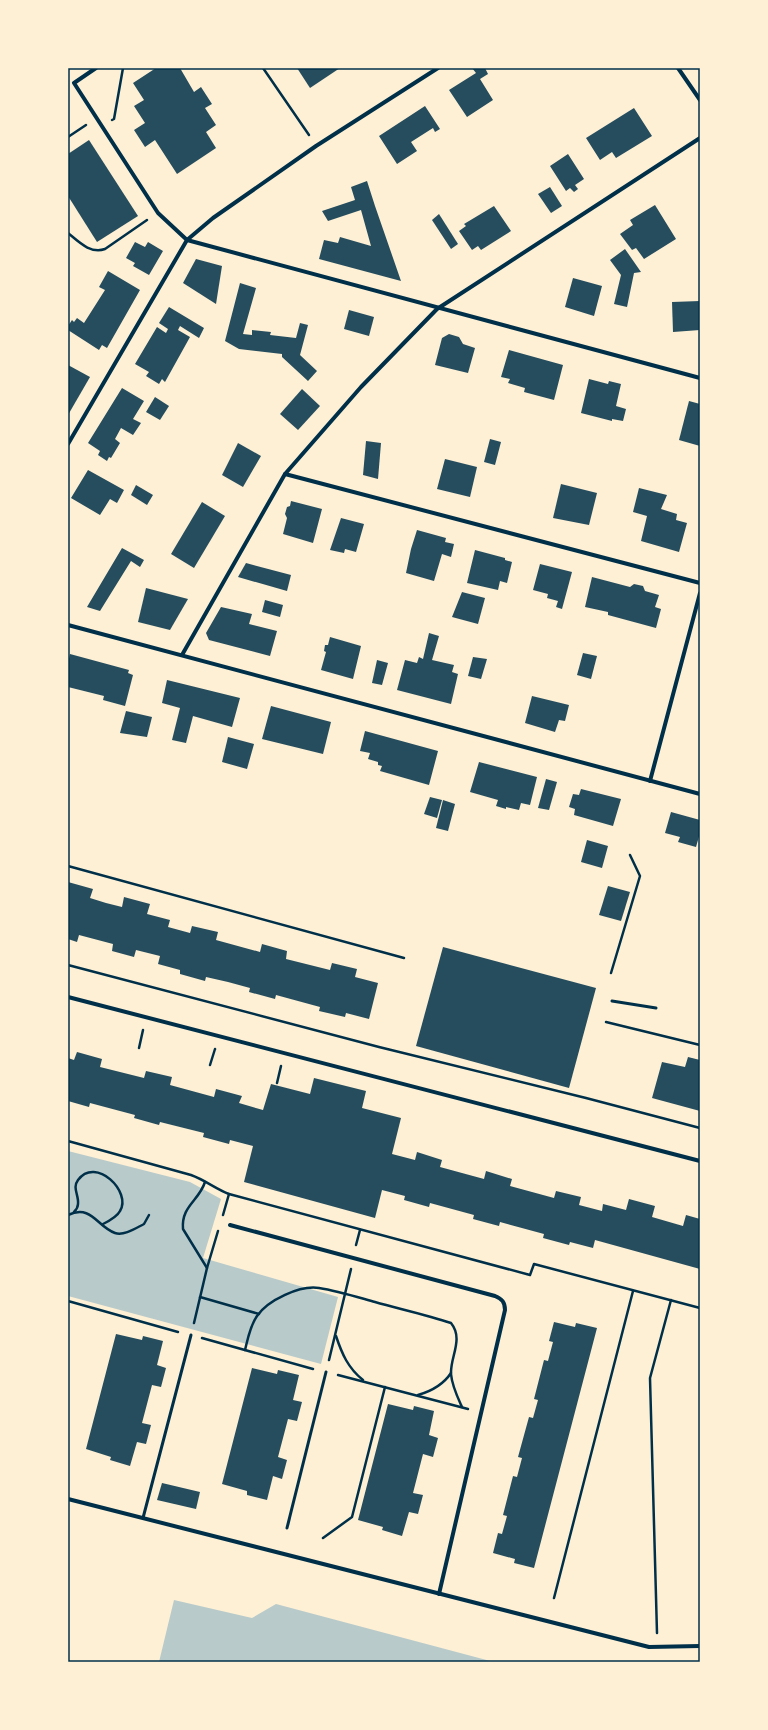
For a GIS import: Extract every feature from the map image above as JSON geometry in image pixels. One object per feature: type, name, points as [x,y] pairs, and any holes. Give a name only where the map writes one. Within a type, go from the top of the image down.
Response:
[{"type":"street","points":[[96,68],[74,83],[158,213],[187,240],[437,309],[700,378]]},
{"type":"street","points":[[68,444],[187,240],[213,218],[316,146],[438,68]]},
{"type":"street","points":[[678,68],[700,100]]},
{"type":"street","points":[[182,655],[285,474],[360,387],[437,309],[689,143],[700,138]]},
{"type":"street","points":[[285,474],[700,583]]},
{"type":"street","points":[[650,781],[700,593]]},
{"type":"street","points":[[68,625],[700,794]]},
{"type":"street","points":[[68,997],[700,1160]]},
{"type":"street","points":[[230,1225],[501,1299],[505,1304],[505,1310],[482,1412],[439,1594]]},
{"type":"street","points":[[68,1499],[649,1647],[700,1646]]},
{"type":"lane","points":[[612,1001],[656,1008]]},
{"type":"lane","points":[[143,1518],[190,1335]]},
{"type":"lane","points":[[286,1528],[326,1372]]},
{"type":"path","points":[[68,136],[89,123],[102,126],[114,119],[123,68]]},
{"type":"path","points":[[263,68],[316,146]]},
{"type":"path","points":[[68,233],[91,250],[105,249],[158,213]]},
{"type":"path","points":[[611,973],[640,876],[630,855]]},
{"type":"path","points":[[68,866],[404,958]]},
{"type":"path","points":[[68,965],[360,1042],[700,1128]]},
{"type":"path","points":[[606,1022],[700,1045]]},
{"type":"path","points":[[138,1048],[144,1029]]},
{"type":"path","points":[[210,1065],[215,1048]]},
{"type":"path","points":[[277,1083],[281,1066]]},
{"type":"path","points":[[68,1141],[192,1174],[216,1189],[229,1194],[530,1275],[534,1264],[700,1308]]},
{"type":"path","points":[[74,1212],[78,1204],[75,1192],[78,1179],[86,1174],[103,1173],[110,1178],[116,1187],[123,1205],[117,1215],[103,1224]]},
{"type":"path","points":[[205,1182],[202,1191],[188,1207],[182,1221],[183,1229],[207,1268]]},
{"type":"path","points":[[222,1216],[229,1194]]},
{"type":"path","points":[[68,1215],[74,1212],[84,1212],[95,1218],[115,1233],[120,1233],[144,1224],[149,1215]]},
{"type":"path","points":[[190,1335],[220,1224]]},
{"type":"path","points":[[326,1372],[360,1230]]},
{"type":"path","points":[[245,1350],[250,1330],[259,1314],[267,1305],[284,1295],[304,1288],[318,1288],[345,1294],[452,1323],[455,1328],[457,1340],[451,1372],[452,1382],[462,1407]]},
{"type":"path","points":[[554,1598],[633,1291]]},
{"type":"path","points":[[200,1297],[259,1314]]},
{"type":"path","points":[[657,1632],[650,1378],[671,1300]]},
{"type":"path","points":[[68,1302],[385,1388],[482,1412]]},
{"type":"path","points":[[335,1335],[347,1363],[354,1373],[365,1382]]},
{"type":"path","points":[[417,1396],[438,1387],[446,1380],[451,1372]]},
{"type":"path","points":[[323,1538],[352,1518],[385,1388]]},
{"type":"shaded area","points":[[68,1151],[190,1182],[221,1199],[203,1258],[338,1297],[321,1364],[68,1296]]},
{"type":"shaded area","points":[[174,1600],[252,1618],[276,1604],[494,1662],[159,1662]]},
{"type":"building","points":[[156,68],[180,68],[194,92],[201,87],[212,104],[205,108],[216,125],[206,132],[216,148],[177,174],[155,140],[145,147],[134,130],[145,123],[134,106],[144,100],[133,83]]},
{"type":"building","points":[[297,68],[340,68],[310,88]]},
{"type":"building","points":[[472,68],[485,68],[488,74],[480,79],[493,100],[467,117],[449,90],[476,73]]},
{"type":"building","points":[[425,106],[440,129],[435,132],[433,128],[411,142],[417,151],[397,164],[379,136]]},
{"type":"building","points":[[634,108],[652,136],[616,158],[612,152],[600,160],[586,138]]},
{"type":"building","points":[[89,140],[138,216],[97,242],[68,196],[68,154]]},
{"type":"building","points":[[568,154],[584,179],[575,185],[578,189],[574,192],[570,188],[566,191],[550,166]]},
{"type":"building","points":[[367,181],[401,281],[319,259],[324,240],[338,243],[340,237],[371,246],[361,210],[328,221],[322,211],[355,200],[351,187]]},
{"type":"building","points":[[550,187],[562,206],[551,213],[538,194]]},
{"type":"building","points":[[655,205],[676,239],[644,259],[636,248],[632,250],[620,234],[633,225],[630,220]]},
{"type":"building","points":[[494,206],[511,231],[481,250],[478,246],[472,250],[459,231],[466,226],[464,224]]},
{"type":"building","points":[[439,214],[458,244],[451,249],[432,220]]},
{"type":"building","points":[[135,242],[145,247],[148,242],[163,251],[149,275],[133,266],[135,263],[126,258]]},
{"type":"building","points":[[625,249],[641,272],[634,273],[627,307],[614,304],[621,275],[610,260]]},
{"type":"building","points":[[196,259],[222,266],[216,304],[183,283]]},
{"type":"building","points":[[108,271],[140,290],[107,348],[102,345],[99,350],[68,330],[68,326],[72,320],[74,322],[77,318],[84,323],[105,290],[99,287]]},
{"type":"building","points":[[573,278],[602,286],[594,316],[565,307]]},
{"type":"building","points":[[240,283],[256,288],[243,334],[252,335],[252,330],[271,332],[270,335],[296,338],[300,323],[308,325],[300,355],[317,371],[308,381],[282,357],[282,354],[239,349],[225,341]]},
{"type":"building","points":[[700,301],[700,330],[673,332],[672,302]]},
{"type":"building","points":[[169,307],[204,328],[199,338],[180,326],[178,330],[190,337],[165,382],[162,379],[159,384],[146,376],[149,372],[135,364],[157,327],[166,333],[168,329],[159,323]]},
{"type":"building","points":[[349,310],[374,317],[369,336],[344,329]]},
{"type":"building","points":[[449,334],[459,337],[463,344],[475,348],[468,373],[435,365],[442,338]]},
{"type":"building","points":[[509,350],[563,365],[554,400],[524,392],[525,388],[508,383],[510,379],[501,377]]},
{"type":"building","points":[[68,365],[90,377],[68,415]]},
{"type":"building","points":[[589,379],[608,384],[609,381],[621,384],[616,406],[626,409],[623,421],[612,419],[612,421],[581,413]]},
{"type":"building","points":[[122,388],[144,401],[133,419],[141,423],[133,435],[121,428],[115,439],[120,443],[111,458],[109,457],[107,461],[98,455],[100,451],[88,443]]},
{"type":"building","points":[[302,389],[320,406],[298,430],[280,414]]},
{"type":"building","points":[[155,397],[169,406],[160,420],[146,412]]},
{"type":"building","points":[[689,401],[700,404],[700,446],[679,440]]},
{"type":"building","points":[[490,439],[501,442],[495,465],[484,462]]},
{"type":"building","points":[[366,441],[381,443],[378,479],[363,475]]},
{"type":"building","points":[[238,443],[261,456],[243,487],[222,475]]},
{"type":"building","points":[[445,459],[477,467],[470,497],[437,489]]},
{"type":"building","points":[[88,470],[124,490],[117,503],[110,499],[100,515],[71,498]]},
{"type":"building","points":[[561,484],[597,493],[589,525],[553,518]]},
{"type":"building","points":[[136,485],[153,495],[147,505],[131,495]]},
{"type":"building","points":[[639,488],[667,495],[661,509],[677,514],[676,520],[687,523],[679,552],[641,541],[647,516],[633,512]]},
{"type":"building","points":[[291,501],[322,509],[313,543],[283,534],[287,518],[285,514]]},
{"type":"building","points":[[202,502],[225,516],[194,568],[171,554]]},
{"type":"building","points":[[341,518],[364,524],[356,552],[345,549],[344,553],[330,550]]},
{"type":"building","points":[[417,530],[446,538],[445,542],[454,544],[451,557],[442,554],[434,581],[406,573]]},
{"type":"building","points":[[122,548],[144,560],[140,567],[131,561],[100,611],[87,607]]},
{"type":"building","points":[[475,550],[505,558],[505,560],[512,562],[507,583],[500,581],[498,590],[467,583]]},
{"type":"building","points":[[246,563],[291,575],[287,591],[238,577]]},
{"type":"building","points":[[540,564],[572,572],[562,609],[556,607],[558,601],[547,598],[548,594],[533,590]]},
{"type":"building","points":[[592,577],[630,587],[634,584],[643,586],[645,591],[659,595],[655,607],[661,609],[656,628],[608,615],[608,612],[585,607]]},
{"type":"building","points":[[146,588],[188,599],[170,630],[138,622]]},
{"type":"building","points":[[462,592],[485,598],[478,624],[452,617]]},
{"type":"building","points":[[265,600],[283,605],[280,617],[262,612]]},
{"type":"building","points":[[221,607],[252,614],[249,624],[277,631],[270,656],[209,640],[206,633]]},
{"type":"building","points":[[429,633],[439,636],[432,660],[454,665],[452,672],[458,674],[451,704],[397,690],[405,660],[417,663],[419,657],[423,659]]},
{"type":"building","points":[[330,637],[361,646],[353,679],[321,670],[326,652],[324,651],[325,645],[328,645]]},
{"type":"building","points":[[583,653],[597,656],[591,679],[577,675]]},
{"type":"building","points":[[70,654],[129,670],[128,673],[133,675],[125,706],[103,700],[104,696],[68,687],[68,663]]},
{"type":"building","points":[[473,657],[487,659],[481,679],[468,676]]},
{"type":"building","points":[[377,660],[388,663],[382,685],[372,683]]},
{"type":"building","points":[[167,680],[240,698],[232,727],[193,716],[186,743],[172,740],[180,708],[162,703]]},
{"type":"building","points":[[532,696],[569,705],[565,721],[559,720],[555,732],[525,723]]},
{"type":"building","points":[[271,706],[331,722],[323,754],[262,739]]},
{"type":"building","points":[[126,711],[152,717],[147,737],[120,733]]},
{"type":"building","points":[[365,731],[438,751],[429,785],[380,771],[382,766],[378,765],[378,762],[368,759],[370,753],[360,751]]},
{"type":"building","points":[[228,737],[254,744],[247,769],[222,762]]},
{"type":"building","points":[[479,762],[537,777],[530,805],[521,803],[519,810],[506,807],[506,809],[496,806],[498,800],[470,792]]},
{"type":"building","points":[[546,779],[557,782],[549,810],[538,808]]},
{"type":"building","points":[[581,789],[621,799],[613,826],[574,815],[575,809],[569,807],[573,794],[579,795]]},
{"type":"building","points":[[430,797],[442,800],[437,818],[424,814]]},
{"type":"building","points":[[443,800],[455,804],[448,831],[436,828]]},
{"type":"building","points":[[671,812],[700,820],[700,833],[696,847],[678,842],[680,837],[665,833]]},
{"type":"building","points":[[587,840],[608,846],[602,868],[581,862]]},
{"type":"building","points":[[68,882],[93,889],[90,898],[106,903],[122,907],[124,897],[150,904],[147,914],[170,920],[168,927],[190,933],[192,926],[218,932],[216,940],[260,952],[262,944],[287,951],[286,959],[330,970],[332,963],[357,969],[355,977],[378,983],[369,1019],[346,1013],[345,1017],[319,1011],[320,1007],[276,995],[275,999],[249,992],[250,988],[228,982],[206,977],[205,981],[180,974],[180,970],[158,964],[160,956],[136,950],[134,957],[112,951],[113,944],[79,935],[77,942],[68,939]]},
{"type":"building","points":[[608,886],[630,892],[621,921],[599,915]]},
{"type":"building","points":[[443,947],[596,988],[569,1088],[416,1046]]},
{"type":"building","points":[[77,1052],[102,1059],[100,1067],[144,1078],[146,1071],[172,1077],[170,1085],[214,1097],[216,1089],[242,1096],[239,1103],[263,1110],[271,1084],[310,1094],[314,1078],[366,1091],[362,1108],[401,1118],[392,1154],[415,1160],[417,1152],[442,1160],[440,1167],[484,1179],[486,1171],[512,1179],[510,1186],[554,1198],[556,1191],[581,1197],[579,1205],[602,1211],[603,1204],[626,1210],[629,1199],[655,1206],[652,1217],[683,1226],[686,1215],[700,1219],[700,1269],[595,1240],[593,1248],[570,1242],[569,1245],[543,1238],[544,1234],[500,1222],[499,1226],[473,1219],[474,1215],[430,1203],[429,1207],[404,1200],[405,1196],[382,1190],[375,1218],[244,1182],[253,1146],[230,1140],[229,1144],[203,1137],[204,1133],[160,1122],[159,1125],[134,1118],[135,1115],[90,1103],[89,1107],[68,1101],[68,1058],[74,1060]]},
{"type":"building","points":[[688,1057],[700,1060],[700,1111],[652,1098],[662,1062],[685,1067]]},
{"type":"building","points":[[554,1322],[575,1327],[576,1323],[597,1328],[534,1568],[514,1563],[515,1559],[493,1553],[498,1533],[502,1534],[507,1516],[503,1515],[513,1476],[517,1477],[522,1458],[518,1457],[529,1417],[533,1418],[538,1400],[534,1399],[544,1360],[548,1361],[553,1342],[549,1341]]},
{"type":"building","points":[[116,1334],[142,1340],[143,1336],[163,1341],[157,1365],[166,1368],[161,1387],[152,1385],[142,1423],[151,1425],[146,1444],[137,1442],[130,1466],[110,1460],[111,1457],[86,1449]]},
{"type":"building","points":[[252,1368],[277,1374],[278,1370],[299,1375],[293,1400],[302,1402],[297,1421],[288,1419],[278,1457],[287,1460],[282,1479],[273,1476],[267,1500],[247,1495],[247,1491],[222,1484]]},
{"type":"building","points":[[388,1404],[413,1410],[414,1406],[434,1411],[429,1435],[438,1438],[433,1457],[423,1454],[413,1493],[423,1495],[418,1514],[409,1512],[402,1536],[382,1530],[383,1527],[358,1520]]},
{"type":"building","points":[[162,1483],[200,1492],[196,1509],[157,1500]]}]
